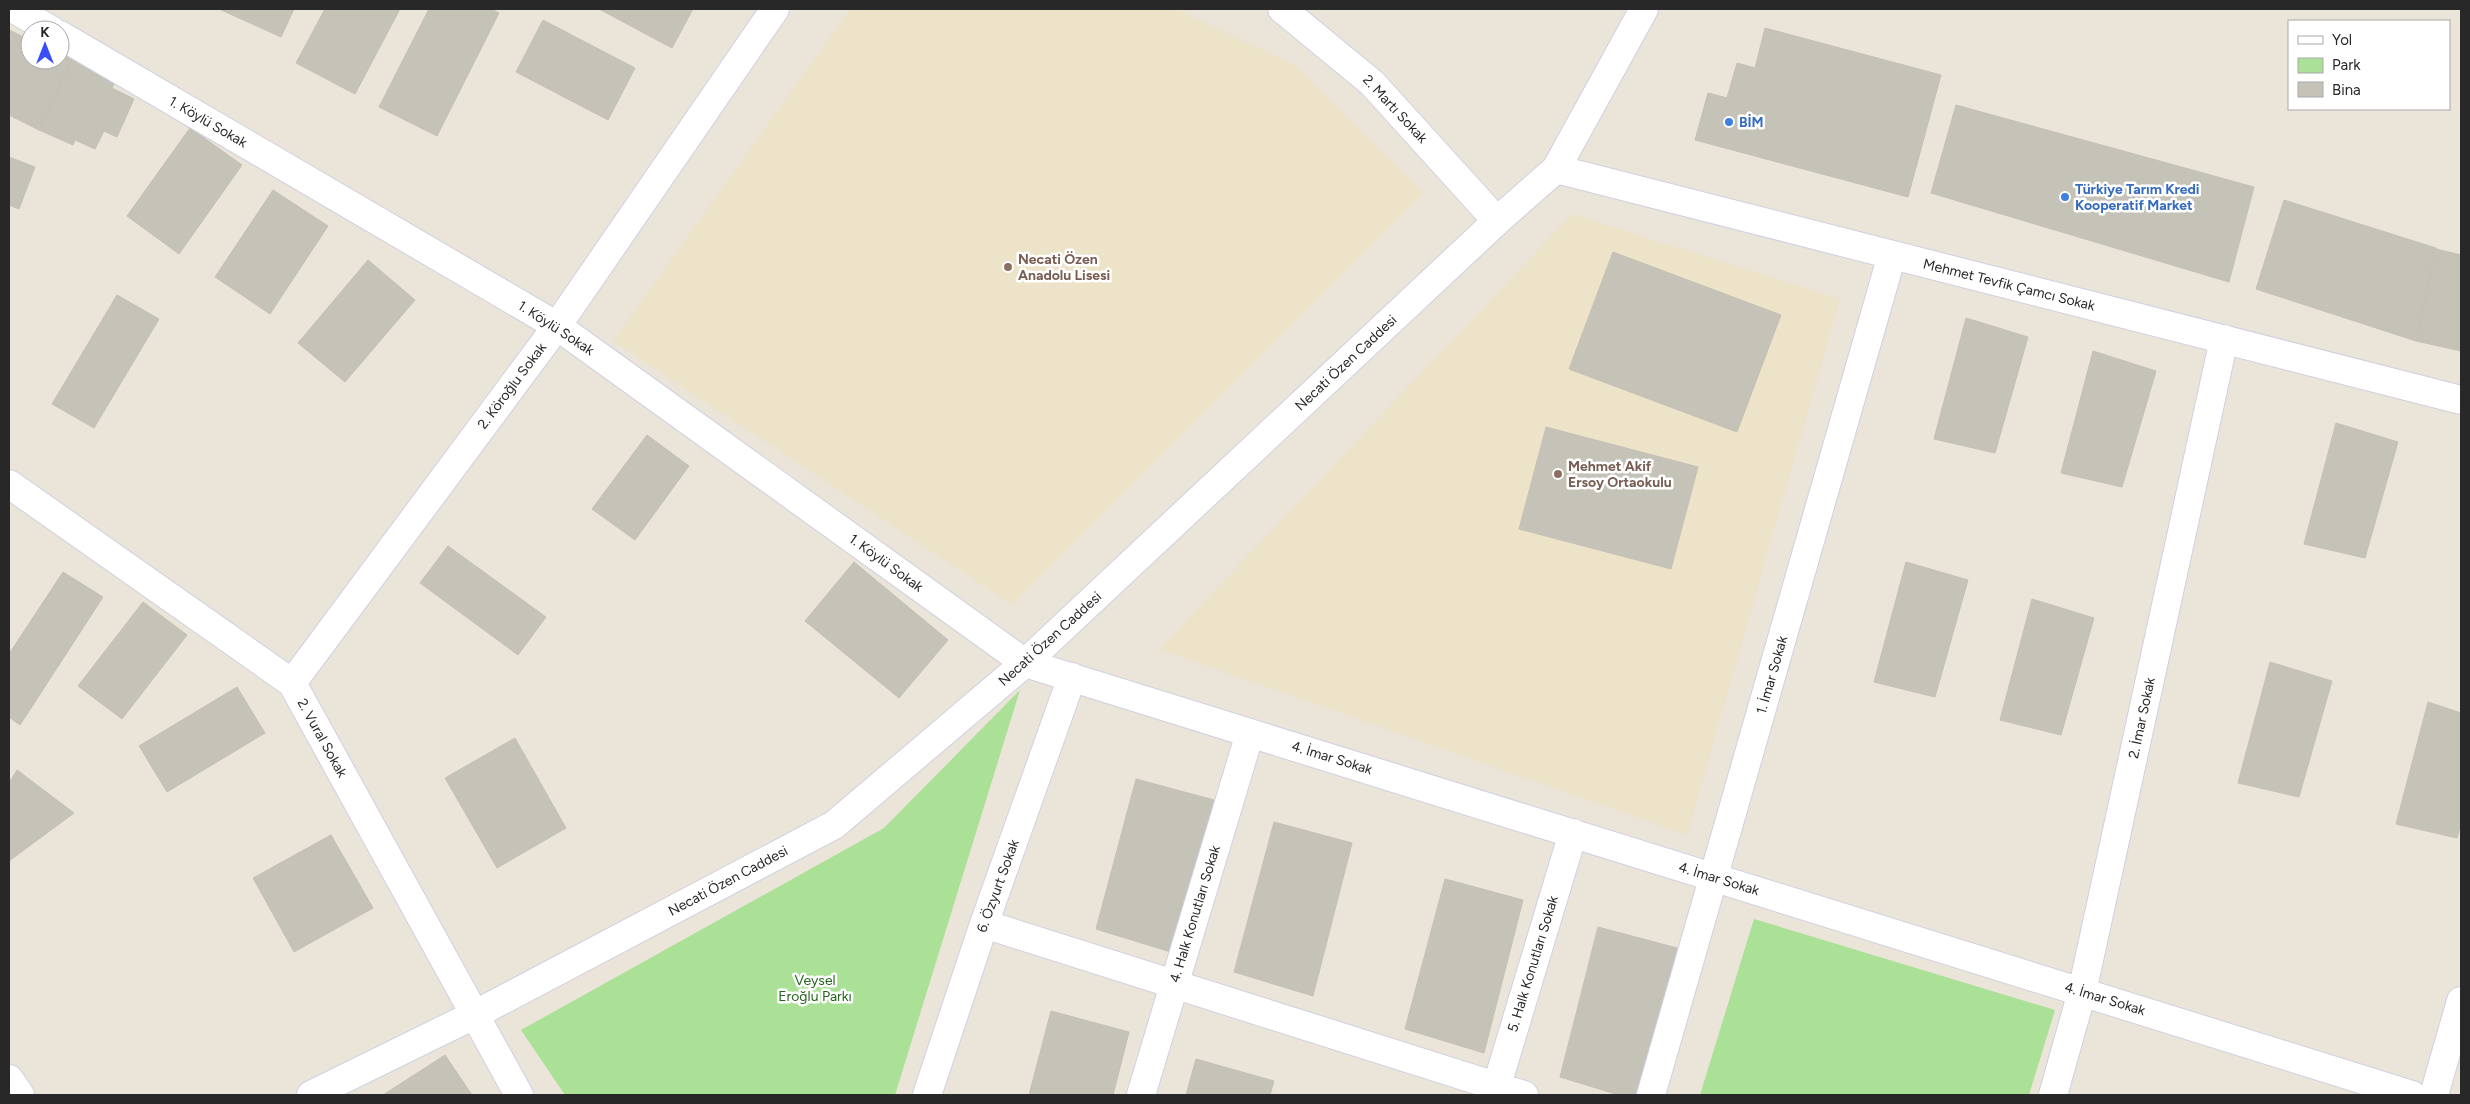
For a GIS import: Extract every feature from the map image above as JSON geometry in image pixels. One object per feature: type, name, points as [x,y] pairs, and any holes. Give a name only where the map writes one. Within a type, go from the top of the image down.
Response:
[{"type":"street","points":[[14,9],[33,20]]},
{"type":"street","name":"2. Köroğlu Sokak","points":[[292,683],[557,326],[775,9]]},
{"type":"street","name":"2. Martı Sokak","points":[[1282,9],[1372,83],[1497,221]]},
{"type":"street","name":"Necati Özen Caddesi","points":[[311,1095],[474,1015],[834,826],[1025,663],[1497,221],[1556,169],[1644,9]]},
{"type":"street","name":"1. Köylü Sokak","points":[[70,42],[557,326],[1025,663]]},
{"type":"street","name":"Mehmet Tevfik Çamcı Sokak","points":[[1556,169],[2461,400]]},
{"type":"street","name":"1. İmar Sokak","points":[[1651,1095],[1892,255]]},
{"type":"street","name":"2. İmar Sokak","points":[[2053,1095],[2082,992],[2224,339]]},
{"type":"street","name":"2. Vural Sokak","points":[[9,484],[292,683],[519,1095]]},
{"type":"street","name":"4. İmar Sokak","points":[[1025,663],[2412,1095]]},
{"type":"street","name":"6. Özyurt Sokak","points":[[927,1095],[984,924],[1072,678]]},
{"type":"street","name":"4. Halk Konutları Sokak","points":[[1141,1095],[1250,732]]},
{"type":"street","name":"5. Halk Konutları Sokak","points":[[1495,1091],[1573,833]]},
{"type":"street","points":[[984,924],[1495,1091],[1524,1095]]},
{"type":"street","points":[[2434,1095],[2461,1001]]},
{"type":"street","points":[[9,1079],[20,1095]]},
{"type":"shaded area","name":"Necati Özen Anadolu Lisesi","points":[[850,9],[1176,9],[1296,66],[1424,193],[1012,605],[613,341]]},
{"type":"shaded area","name":"Mehmet Akif Ersoy Ortaokulu","points":[[1572,214],[1840,299],[1687,835],[1159,649]]},
{"type":"green space","name":"Veysel Eroğlu Parkı","points":[[1020,690],[895,1095],[565,1095],[521,1030],[884,828]]},
{"type":"green space","points":[[1754,919],[2055,1010],[2029,1095],[1700,1095]]},
{"type":"building","points":[[219,9],[294,9],[281,37]]},
{"type":"building","points":[[325,9],[400,9],[355,94],[296,63]]},
{"type":"building","points":[[429,9],[491,9],[499,13],[437,136],[379,107]]},
{"type":"building","points":[[599,9],[693,9],[672,48]]},
{"type":"building","points":[[543,20],[635,68],[608,120],[516,72]]},
{"type":"building","points":[[1765,28],[1941,75],[1908,197],[1695,140],[1708,93],[1727,98],[1737,63],[1755,68]]},
{"type":"building","points":[[9,30],[20,35],[20,70],[67,70],[39,130],[9,115]]},
{"type":"building","points":[[72,59],[116,80],[112,88],[134,99],[117,137],[104,131],[95,149],[75,140],[73,145],[39,130],[67,70],[70,70]]},
{"type":"building","points":[[1956,105],[2254,187],[2229,282],[1931,193]]},
{"type":"building","points":[[190,128],[242,165],[179,254],[127,216]]},
{"type":"building","points":[[9,157],[35,167],[19,209],[9,205]]},
{"type":"building","points":[[273,190],[328,226],[270,314],[215,277]]},
{"type":"building","points":[[2284,200],[2436,248],[2416,341],[2256,289]]},
{"type":"building","points":[[2436,249],[2461,255],[2461,351],[2416,341]]},
{"type":"building","points":[[1613,252],[1781,315],[1737,432],[1569,369]]},
{"type":"building","points":[[368,260],[415,300],[345,382],[298,343]]},
{"type":"building","points":[[117,295],[159,319],[94,428],[52,404]]},
{"type":"building","points":[[1966,318],[2028,337],[1995,453],[1934,439]]},
{"type":"building","points":[[2093,351],[2156,371],[2122,487],[2061,473]]},
{"type":"building","points":[[2336,423],[2398,442],[2365,558],[2304,544]]},
{"type":"building","points":[[1546,427],[1698,467],[1671,569],[1519,529]]},
{"type":"building","points":[[647,435],[689,466],[635,540],[592,509]]},
{"type":"building","points":[[448,546],[546,617],[518,655],[420,583]]},
{"type":"building","points":[[854,562],[948,640],[899,698],[805,621]]},
{"type":"building","points":[[1906,562],[1968,580],[1935,697],[1874,682]]},
{"type":"building","points":[[63,572],[103,597],[20,725],[9,717],[9,654]]},
{"type":"building","points":[[2032,599],[2094,618],[2061,735],[2000,720]]},
{"type":"building","points":[[143,602],[187,635],[122,719],[78,686]]},
{"type":"building","points":[[2270,662],[2332,681],[2299,797],[2238,783]]},
{"type":"building","points":[[237,687],[265,733],[167,792],[139,746]]},
{"type":"building","points":[[2428,702],[2461,713],[2461,823],[2457,838],[2396,824]]},
{"type":"building","points":[[515,738],[566,828],[497,868],[445,778]]},
{"type":"building","points":[[17,770],[74,813],[9,861],[9,783]]},
{"type":"building","points":[[1136,779],[1214,800],[1174,953],[1096,929]]},
{"type":"building","points":[[1274,822],[1352,843],[1313,996],[1234,972]]},
{"type":"building","points":[[331,835],[373,908],[294,952],[253,878]]},
{"type":"building","points":[[1445,879],[1523,900],[1484,1053],[1405,1029]]},
{"type":"building","points":[[1598,927],[1677,948],[1639,1095],[1619,1095],[1560,1077]]},
{"type":"building","points":[[1051,1011],[1129,1032],[1113,1095],[1029,1095]]},
{"type":"building","points":[[445,1055],[472,1095],[383,1095]]},
{"type":"building","points":[[1196,1059],[1274,1081],[1270,1095],[1186,1095]]},
{"type":"place","name":"BİM","points":[[1729,122]]},
{"type":"place","name":"Türkiye Tarım Kredi Kooperatif Market","points":[[2065,197]]},
{"type":"place","name":"Necati Özen Anadolu Lisesi","points":[[1008,267]]},
{"type":"place","name":"Mehmet Akif Ersoy Ortaokulu","points":[[1558,474]]}]
